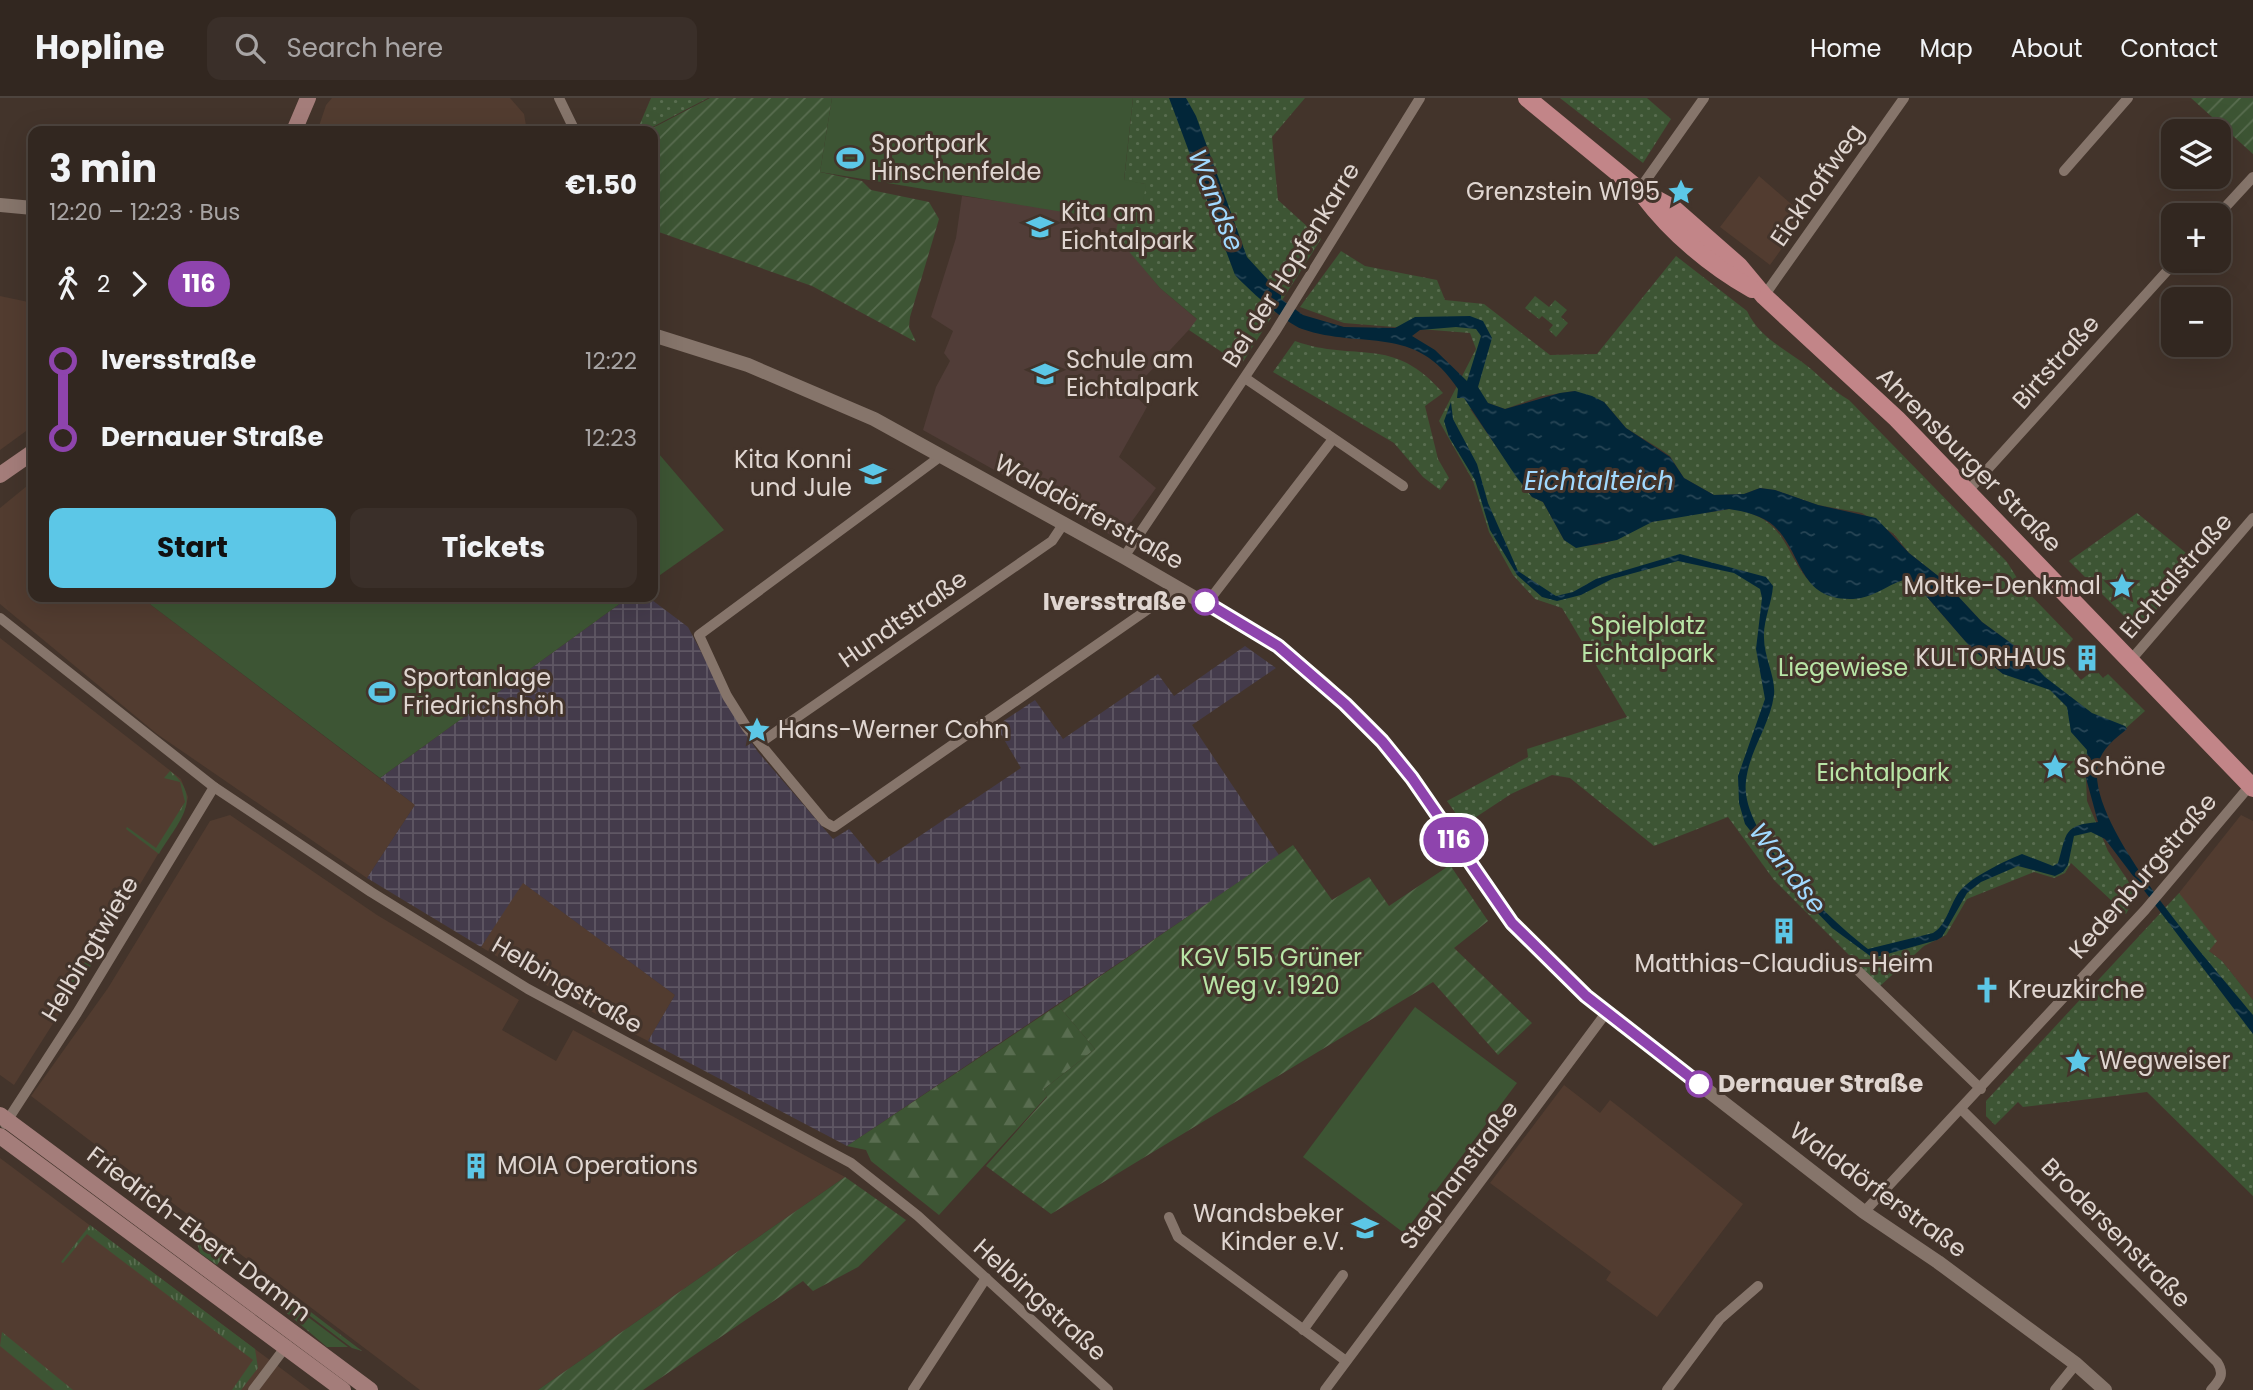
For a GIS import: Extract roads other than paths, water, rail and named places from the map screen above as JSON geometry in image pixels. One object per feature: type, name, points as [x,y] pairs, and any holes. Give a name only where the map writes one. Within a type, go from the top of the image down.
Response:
[{"type":"main road","points":[[296,126],[308,98]]},
{"type":"main road","name":"Ahrensburger Straße","points":[[1527,98],[1639,191],[1663,222],[1732,278],[1764,296],[1897,419],[2252,785]]},
{"type":"main road","points":[[0,475],[28,455]]},
{"type":"main road","name":"Friedrich-Ebert-Damm","points":[[2,1125],[291,1340],[370,1390]]},
{"type":"main road","name":"Friedrich-Ebert-Damm","points":[[291,1340],[343,1390]]},
{"type":"street","points":[[559,98],[573,126]]},
{"type":"street","name":"Bei der Hopfenkarre","points":[[1124,556],[1283,320],[1420,98]]},
{"type":"street","points":[[1639,191],[1704,98]]},
{"type":"street","name":"Eickhoffweg","points":[[1764,296],[1904,98]]},
{"type":"street","points":[[2064,170],[2128,98]]},
{"type":"street","points":[[2229,203],[2253,177]]},
{"type":"street","points":[[0,205],[28,208]]},
{"type":"street","name":"Birtstraße","points":[[1968,491],[2165,273]]},
{"type":"street","name":"Walddörferstraße","points":[[658,337],[748,365],[874,419],[1124,556],[1278,646],[1325,685],[1382,741],[1412,778],[1512,923],[1546,959],[1606,1013],[1864,1212],[1938,1262],[2076,1364],[2105,1390]]},
{"type":"street","points":[[1245,378],[1404,486]]},
{"type":"street","points":[[1207,603],[1334,439]]},
{"type":"street","points":[[941,456],[698,635],[727,696],[760,743],[825,822],[834,827],[1170,594],[1175,585]]},
{"type":"street","name":"Eichtalstraße","points":[[2130,661],[2253,518]]},
{"type":"street","name":"Hundtstraße","points":[[760,743],[1052,541],[1064,523]]},
{"type":"street","name":"Helbingstraße","points":[[0,618],[214,787],[371,892],[528,989],[850,1163],[908,1208],[1108,1390]]},
{"type":"street","name":"Kedenburgstraße","points":[[1864,1212],[1962,1110],[2145,910],[2252,785]]},
{"type":"street","name":"Helbingtwiete","points":[[2,1125],[77,1013],[214,787]]},
{"type":"street","points":[[1849,962],[1981,1089]]},
{"type":"street","name":"Stephanstraße","points":[[1325,1390],[1606,1013]]},
{"type":"street","name":"Brodersenstraße","points":[[1962,1110],[2217,1362],[2222,1370],[2221,1379],[2211,1390]]},
{"type":"street","points":[[1169,1217],[1178,1237],[1346,1362]]},
{"type":"street","points":[[1303,1330],[1343,1275]]},
{"type":"street","points":[[913,1390],[986,1278]]},
{"type":"street","points":[[1667,1390],[1720,1319],[1758,1286]]},
{"type":"street","points":[[253,1390],[291,1340]]},
{"type":"street","points":[[2055,1390],[2076,1364]]},
{"type":"water","name":"Eichtalteich","points":[[1169,98],[1186,98],[1196,116],[1247,257],[1281,294],[1281,299],[1303,315],[1344,327],[1395,328],[1415,317],[1470,316],[1483,321],[1492,338],[1478,387],[1488,403],[1505,409],[1560,393],[1575,391],[1592,396],[1604,402],[1626,428],[1670,457],[1684,478],[1714,495],[1744,494],[1760,488],[1775,490],[1818,505],[1876,518],[1909,553],[1942,579],[1982,622],[2015,646],[2045,677],[2092,713],[2125,726],[2127,729],[2107,747],[2100,758],[2097,771],[2101,797],[2114,829],[2158,898],[2253,1015],[2253,1034],[2105,839],[2091,832],[2074,836],[2068,865],[2063,872],[2055,876],[2018,866],[1981,882],[1967,893],[1942,937],[1937,940],[1873,958],[1832,928],[1808,903],[1745,824],[1739,803],[1738,776],[1765,699],[1756,649],[1762,598],[1760,589],[1734,573],[1678,561],[1612,579],[1581,595],[1557,601],[1542,597],[1517,575],[1490,530],[1475,480],[1449,437],[1444,421],[1451,402],[1453,419],[1477,464],[1488,503],[1518,571],[1556,596],[1573,592],[1596,579],[1680,554],[1766,577],[1773,586],[1764,638],[1774,695],[1748,770],[1748,802],[1756,825],[1789,873],[1831,917],[1868,949],[1933,933],[1942,925],[1960,891],[1972,880],[2022,854],[2053,866],[2058,863],[2065,838],[2072,828],[2098,822],[2086,778],[2087,750],[2071,732],[2067,707],[2050,690],[2003,674],[1972,649],[1914,582],[1903,580],[1873,594],[1853,599],[1835,598],[1822,592],[1811,584],[1774,526],[1753,514],[1729,509],[1652,522],[1617,540],[1576,548],[1564,540],[1543,502],[1532,497],[1515,475],[1464,398],[1457,398],[1458,389],[1441,368],[1424,355],[1406,347],[1387,342],[1324,335],[1295,326],[1257,297],[1235,275]],"holes":[[[1456,327],[1476,329],[1481,336],[1467,381],[1435,350],[1412,336],[1420,330]]]},
{"type":"place","name":"Sportpark Hinschenfelde","points":[[850,158]]},
{"type":"place","name":"Grenzstein W195","points":[[1681,192]]},
{"type":"place","name":"Kita am Eichtalpark","points":[[1040,227]]},
{"type":"place","name":"Schule am Eichtalpark","points":[[1045,374]]},
{"type":"place","name":"Kita Konni und Jule","points":[[873,474]]},
{"type":"place","name":"Moltke-Denkmal","points":[[2122,586]]},
{"type":"place","name":"Iversstraße","points":[[1205,602]]},
{"type":"place","name":"KULTORHAUS","points":[[2087,658]]},
{"type":"place","name":"Sportanlage Friedrichshöh","points":[[382,692]]},
{"type":"place","name":"Hans-Werner Cohn","points":[[757,730]]},
{"type":"place","name":"Schöne","points":[[2055,767]]},
{"type":"place","name":"Matthias-Claudius-Heim","points":[[1784,931]]},
{"type":"place","name":"Kreuzkirche","points":[[1987,990]]},
{"type":"place","name":"Wegweiser","points":[[2078,1061]]},
{"type":"place","name":"Dernauer Straße","points":[[1699,1084]]},
{"type":"place","name":"MOIA Operations","points":[[476,1166]]},
{"type":"place","name":"Wandsbeker Kinder e.V.","points":[[1365,1228]]},
{"type":"water label","name":"Wandse","points":[[1216,200]]},
{"type":"water label","name":"Wandse","points":[[1788,868]]},
{"type":"park label","name":"Spielplatz Eichtalpark","points":[[1648,640]]},
{"type":"park label","name":"Liegewiese","points":[[1843,668]]},
{"type":"park label","name":"Eichtalpark","points":[[1883,773]]},
{"type":"park label","name":"KGV 515 Grüner Weg v. 1920","points":[[1271,972]]}]
